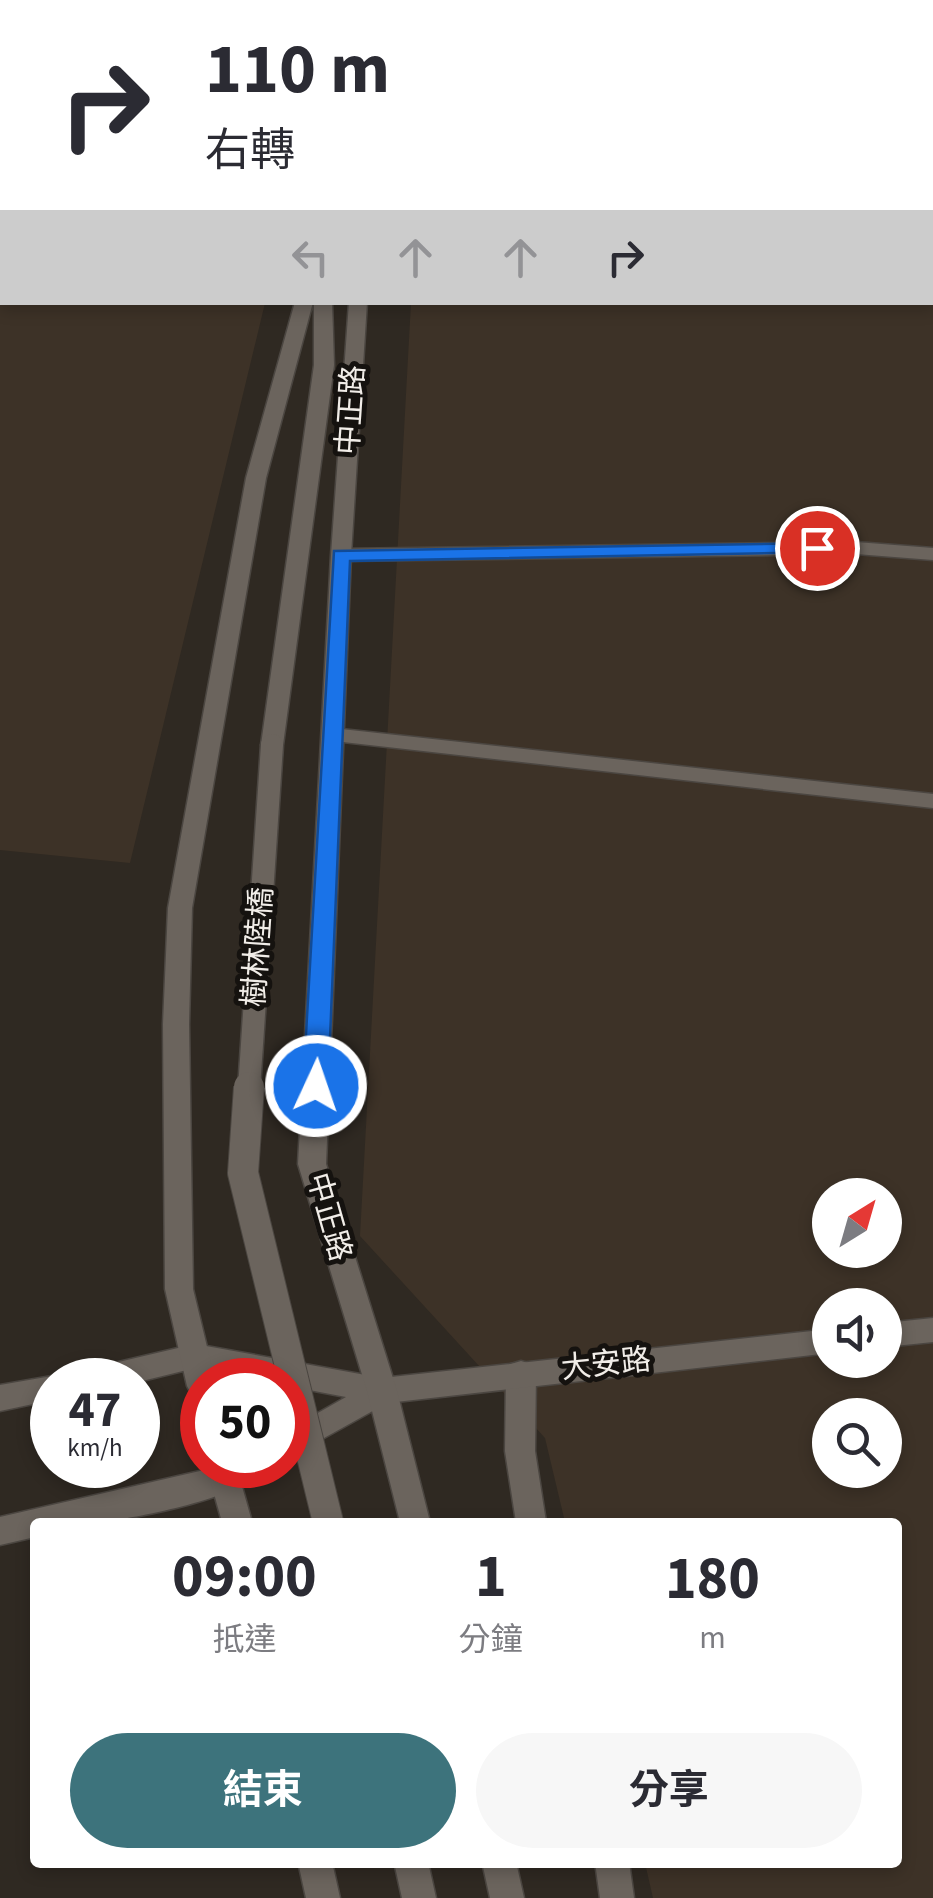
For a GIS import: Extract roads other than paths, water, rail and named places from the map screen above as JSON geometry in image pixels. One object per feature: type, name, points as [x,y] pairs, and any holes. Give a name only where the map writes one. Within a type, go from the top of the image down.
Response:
[{"type":"main road","points":[[196,1356],[179,1289],[176,1024],[180,908],[256,478],[303,305]]},
{"type":"main road","points":[[323,305],[324,365]]},
{"type":"main road","points":[[324,365],[342,305]]},
{"type":"main road","name":"中正路","points":[[358,305],[340,555],[312,1164],[382,1391],[415,1518]]},
{"type":"main road","name":"樹林陸橋","points":[[324,365],[272,745],[243,1173],[327,1518]]},
{"type":"main road","points":[[902,1333],[933,1330]]},
{"type":"main road","name":"大安路","points":[[160,1364],[196,1356],[382,1391],[812,1342]]},
{"type":"main road","points":[[521,1373],[520,1452],[530,1518]]},
{"type":"main road","name":"大安路","points":[[310,1432],[382,1391]]},
{"type":"main road","points":[[0,1398],[30,1392]]},
{"type":"main road","points":[[47,1518],[180,1484]]},
{"type":"main road","points":[[227,1488],[236,1518]]},
{"type":"main road","points":[[0,1530],[30,1522]]},
{"type":"main road","points":[[316,1868],[322,1898]]},
{"type":"main road","points":[[412,1868],[420,1898]]},
{"type":"main road","points":[[500,1868],[508,1898]]},
{"type":"main road","points":[[514,1868],[525,1898]]},
{"type":"main road","points":[[613,1868],[617,1898]]},
{"type":"lane","points":[[340,555],[856,548],[933,554]]},
{"type":"lane","points":[[332,735],[933,801]]}]
